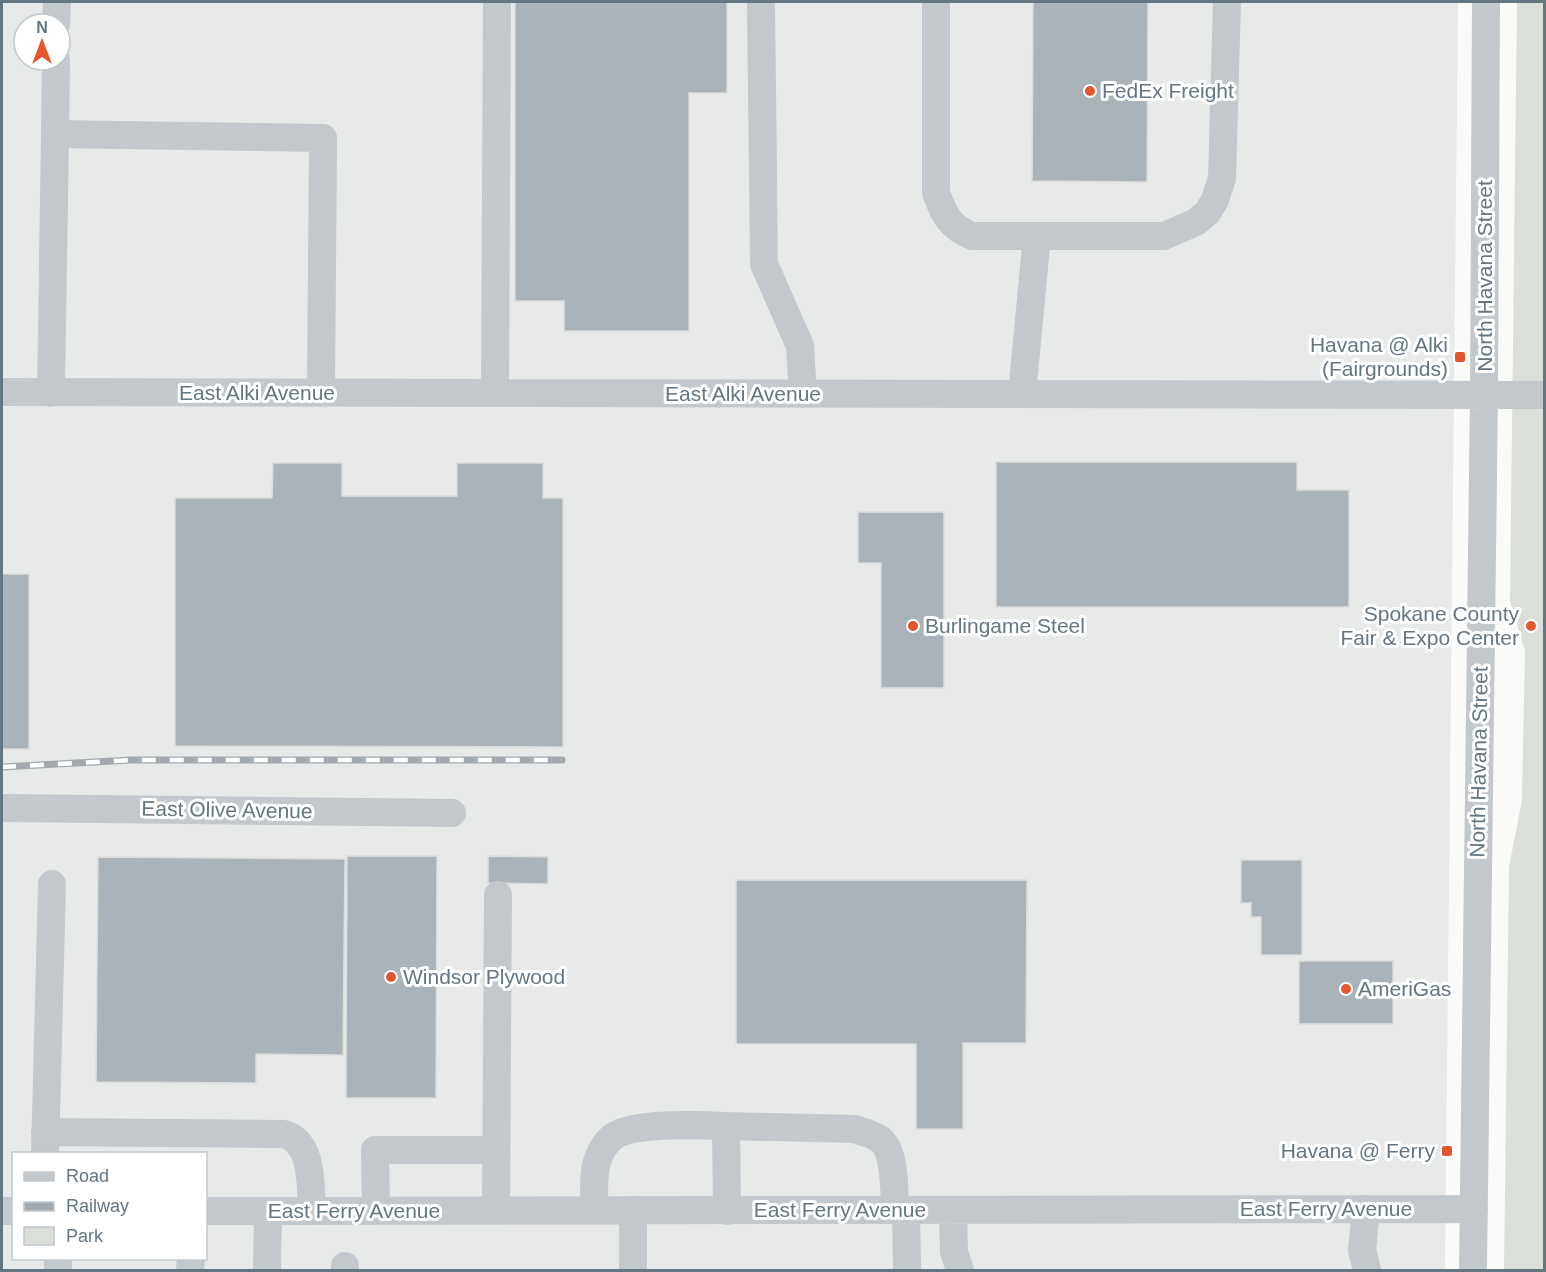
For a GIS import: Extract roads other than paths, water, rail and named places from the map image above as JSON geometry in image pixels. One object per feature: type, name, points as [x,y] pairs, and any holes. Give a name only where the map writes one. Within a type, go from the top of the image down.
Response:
[{"type":"street","points":[[495,393],[497,2]]},
{"type":"street","points":[[761,2],[764,264],[800,346],[803,394]]},
{"type":"street","points":[[936,2],[936,193],[950,221],[959,231],[972,236],[1164,236],[1196,222],[1207,213],[1215,200],[1222,178],[1227,2]]},
{"type":"street","name":"North Havana Street","points":[[1473,1270],[1484,394],[1486,2]]},
{"type":"street","points":[[51,393],[56,72]]},
{"type":"street","points":[[55,134],[323,138],[321,393]]},
{"type":"street","points":[[1022,394],[1037,236]]},
{"type":"street","name":"East Alki Avenue","points":[[2,392],[1545,395]]},
{"type":"street","name":"East Olive Avenue","points":[[2,808],[452,813]]},
{"type":"street","points":[[52,884],[45,1143],[284,1134],[293,1137],[301,1146],[307,1160],[312,1211]]},
{"type":"street","points":[[496,1210],[498,896]]},
{"type":"street","points":[[594,1210],[597,1160],[607,1143],[616,1135],[645,1128],[687,1124],[854,1129],[870,1134],[883,1142],[887,1149],[901,1210],[907,1270]]},
{"type":"street","points":[[726,1126],[728,1211]]},
{"type":"street","points":[[376,1210],[375,1150],[496,1150]]},
{"type":"street","points":[[1366,1209],[1362,1250],[1366,1270]]},
{"type":"street","name":"East Ferry Avenue","points":[[207,1211],[1474,1209]]},
{"type":"street","points":[[633,1210],[633,1270]]},
{"type":"street","points":[[953,1210],[954,1252],[960,1270]]},
{"type":"street","points":[[267,1270],[268,1211]]},
{"type":"railway","points":[[2,767],[131,760],[562,760]]},
{"type":"place","name":"FedEx Freight","points":[[1090,91]]},
{"type":"place","name":"Havana @ Alki (Fairgrounds)","points":[[1460,357]]},
{"type":"place","name":"Burlingame Steel","points":[[913,626]]},
{"type":"place","name":"Spokane County Fair & Expo Center","points":[[1531,626]]},
{"type":"place","name":"Windsor Plywood","points":[[391,977]]},
{"type":"place","name":"AmeriGas","points":[[1346,989]]},
{"type":"place","name":"Havana @ Ferry","points":[[1447,1151]]}]
